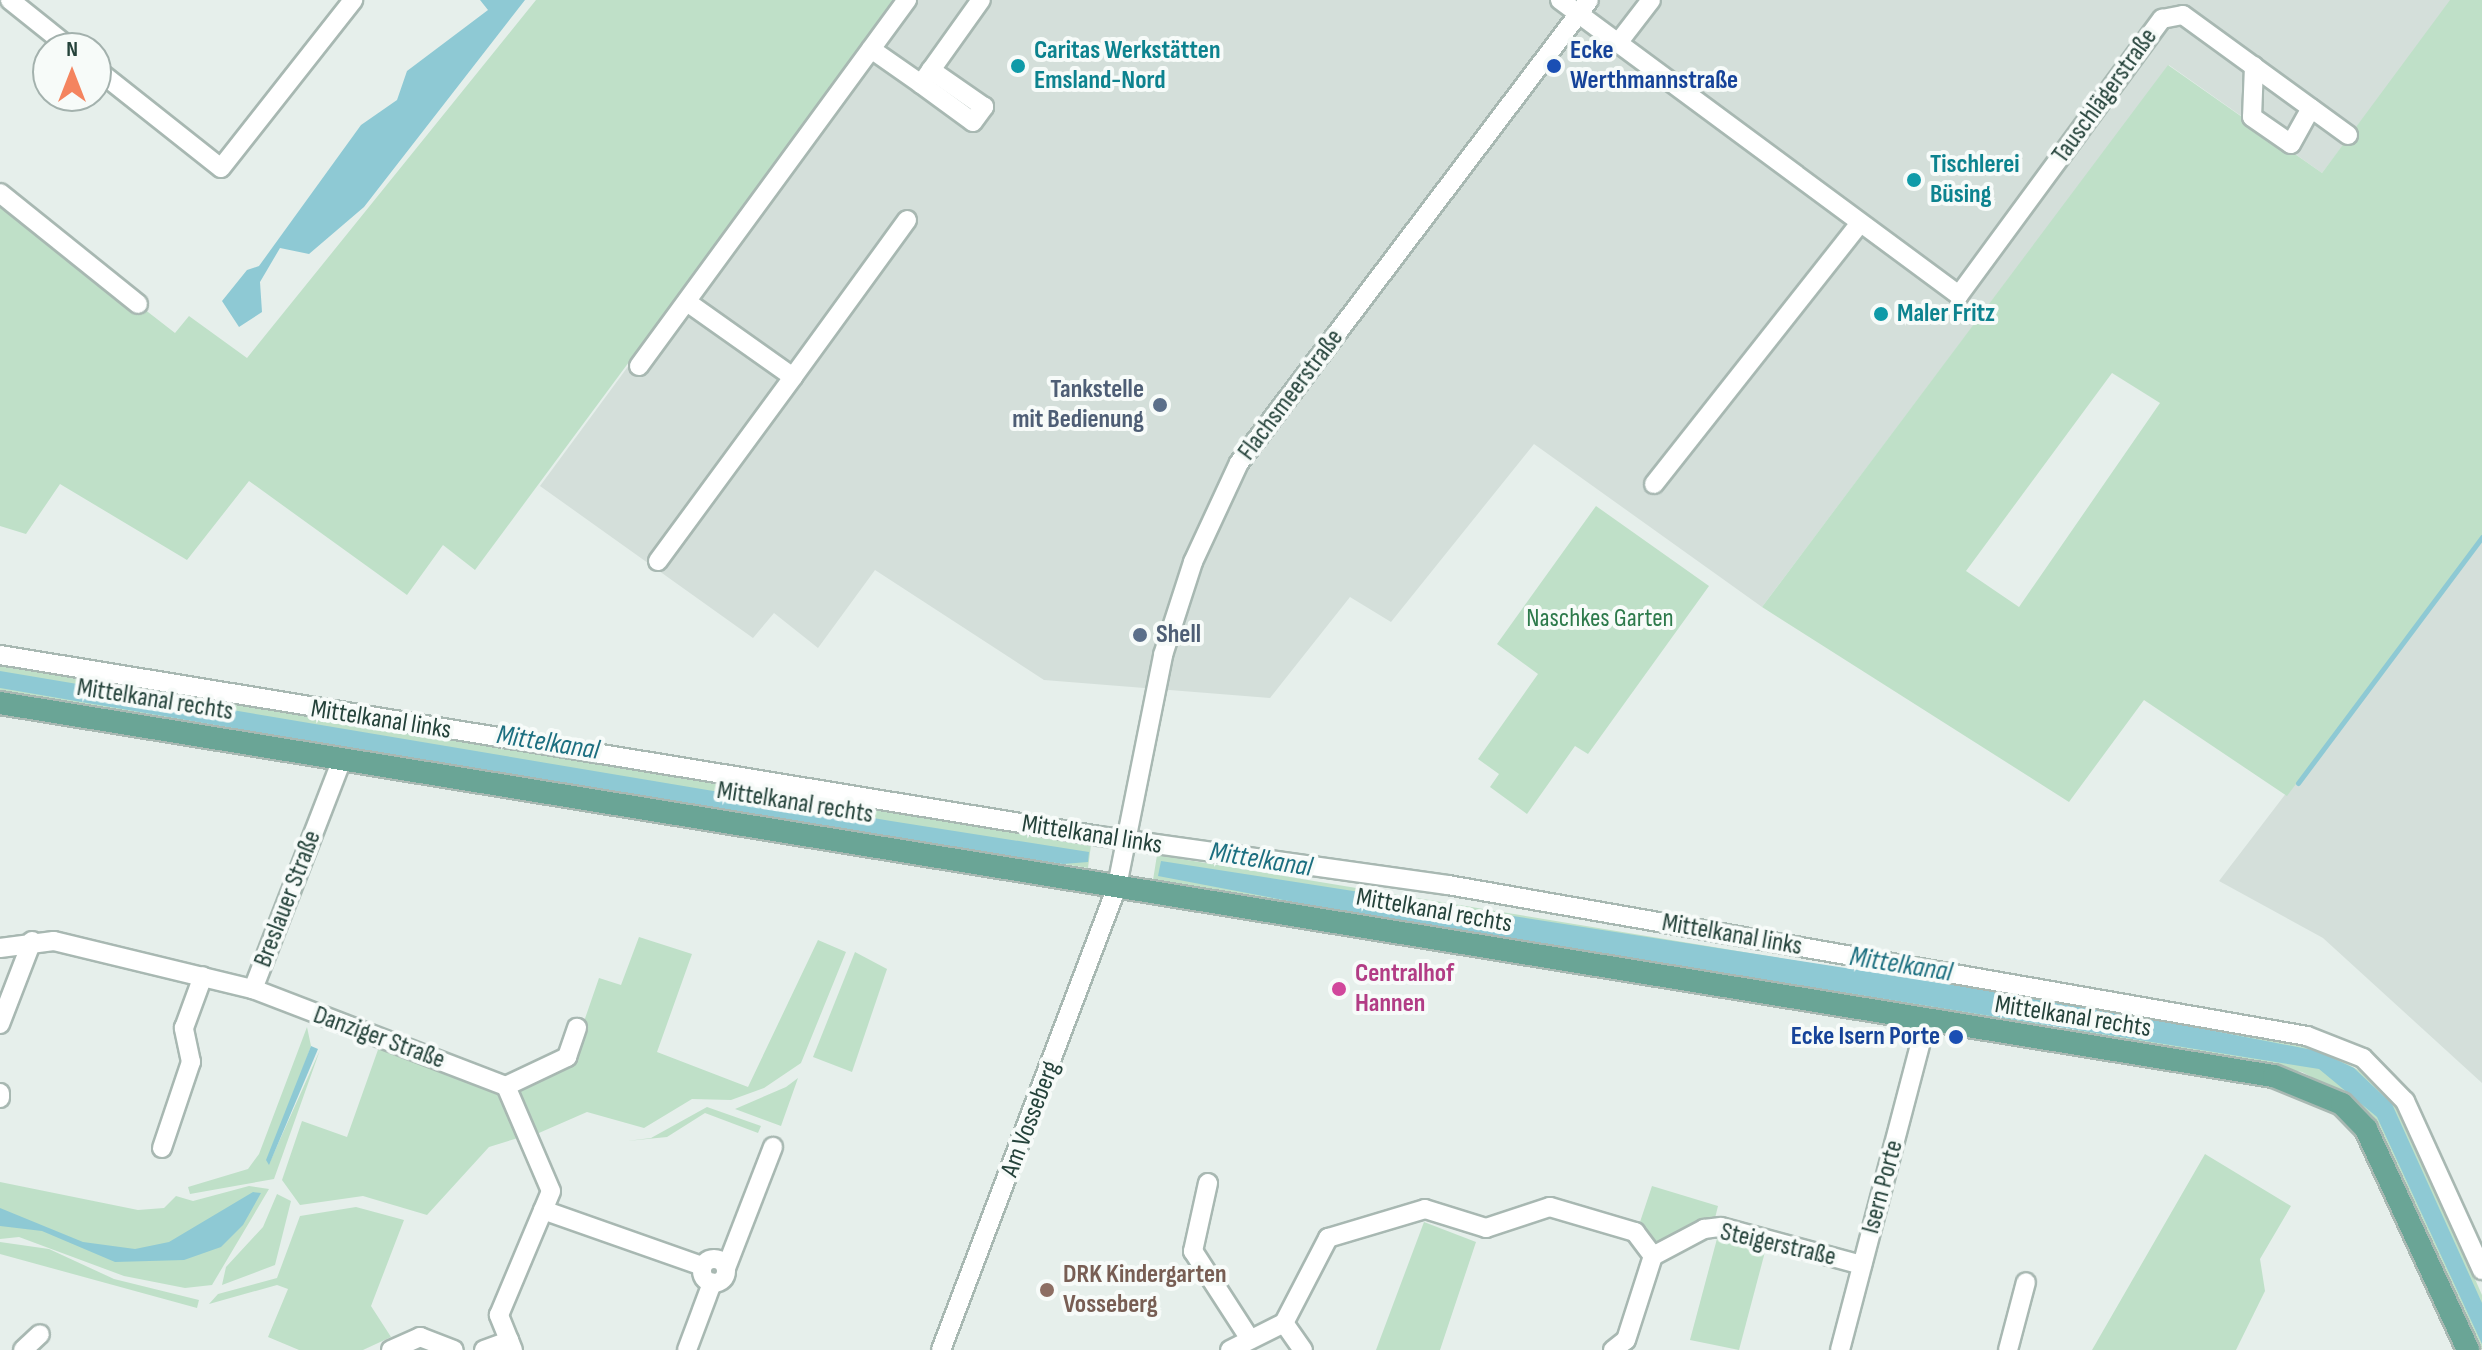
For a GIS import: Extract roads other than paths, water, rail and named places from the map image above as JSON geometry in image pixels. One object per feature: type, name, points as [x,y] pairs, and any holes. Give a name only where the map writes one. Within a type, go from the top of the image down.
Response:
[{"type":"main road","name":"Mittelkanal rechts","points":[[0,703],[342,760],[1122,862],[1926,1023],[2274,1076],[2342,1104],[2366,1129],[2468,1350]]},
{"type":"street","points":[[10,0],[50,32]]},
{"type":"street","points":[[112,82],[221,168],[353,0]]},
{"type":"street","points":[[639,366],[907,0]]},
{"type":"street","points":[[871,49],[926,77],[981,0]]},
{"type":"street","name":"Tauschlägerstraße","points":[[1560,0],[1584,7],[1618,43],[1959,295],[2162,19],[2183,15],[2348,135]]},
{"type":"street","points":[[1618,43],[1651,0]]},
{"type":"street","name":"Flachsmeerstraße","points":[[1122,862],[1163,655],[1193,562],[1239,463],[1584,7]]},
{"type":"street","points":[[2254,66],[2252,117],[2291,144],[2311,108]]},
{"type":"street","points":[[0,193],[138,304]]},
{"type":"street","points":[[658,561],[907,220]]},
{"type":"street","points":[[1654,484],[1859,224]]},
{"type":"street","points":[[687,302],[793,377]]},
{"type":"street","name":"Mittelkanal links","points":[[0,655],[1122,862],[1464,888],[2307,1036],[2363,1058],[2399,1093],[2482,1270]]},
{"type":"street","name":"Breslauer Straße","points":[[0,948],[32,941],[253,989],[342,760]]},
{"type":"street","name":"Am Vosseberg","points":[[941,1350],[1122,862]]},
{"type":"street","points":[[0,1024],[32,941]]},
{"type":"street","points":[[162,1148],[191,1062],[184,1028],[203,976]]},
{"type":"street","name":"Danziger Straße","points":[[253,989],[506,1086]]},
{"type":"street","name":"Isern Porte","points":[[1840,1350],[1926,1023]]},
{"type":"street","points":[[484,1350],[511,1346],[499,1315],[551,1191],[506,1086],[567,1057],[577,1028]]},
{"type":"street","points":[[687,1350],[712,1283],[726,1268],[773,1147]]},
{"type":"street","points":[[1208,1183],[1193,1251],[1248,1336]]},
{"type":"street","points":[[1230,1350],[1248,1336],[1284,1323],[1328,1238],[1425,1209],[1486,1228],[1550,1207],[1635,1232],[1653,1256],[1626,1340],[1613,1350]]},
{"type":"street","points":[[543,1210],[702,1266],[712,1283]]},
{"type":"street","name":"Steigerstraße","points":[[1653,1256],[1721,1227],[1862,1265]]},
{"type":"street","points":[[702,1266],[712,1258],[726,1268]]},
{"type":"street","points":[[2008,1350],[2026,1282]]},
{"type":"street","points":[[1284,1323],[1303,1350]]},
{"type":"street","points":[[23,1350],[40,1334]]},
{"type":"street","points":[[391,1350],[420,1337],[454,1350]]},
{"type":"water","points":[[480,0],[525,0],[364,207],[309,254],[280,248],[260,282],[262,312],[239,327],[222,301],[247,270],[259,266],[361,125],[397,100],[407,71],[488,10]]},
{"type":"water","points":[[0,671],[1089,852],[1088,862],[1063,864],[616,794],[0,688]]},
{"type":"water","points":[[1161,861],[2075,1004],[2318,1051],[2354,1068],[2392,1104],[2482,1303],[2482,1344],[2377,1117],[2319,1069],[1346,912],[1158,876]]},
{"type":"water","points":[[311,1046],[318,1049],[269,1165],[266,1160]]},
{"type":"water","points":[[253,1192],[261,1193],[243,1225],[221,1247],[184,1260],[115,1262],[42,1231],[0,1226],[0,1208],[83,1242],[135,1249],[169,1242]]},
{"type":"waterway","points":[[2298,783],[2482,537]]},
{"type":"place","name":"Caritas Werkstätten Emsland-Nord","points":[[1018,66]]},
{"type":"place","name":"Ecke Werthmannstraße","points":[[1554,66]]},
{"type":"place","name":"Tischlerei Büsing","points":[[1914,180]]},
{"type":"place","name":"Maler Fritz","points":[[1881,314]]},
{"type":"place","name":"Tankstelle mit Bedienung","points":[[1160,405]]},
{"type":"place","name":"Shell","points":[[1140,635]]},
{"type":"place","name":"Centralhof Hannen","points":[[1339,989]]},
{"type":"place","name":"Ecke Isern Porte","points":[[1956,1037]]},
{"type":"place","name":"DRK Kindergarten Vosseberg","points":[[1047,1290]]},
{"type":"park label","name":"Naschkes Garten","points":[[1600,619]]},
{"type":"water label","name":"Mittelkanal","points":[[548,743]]},
{"type":"water label","name":"Mittelkanal","points":[[1261,860]]},
{"type":"water label","name":"Mittelkanal","points":[[1901,965]]}]
